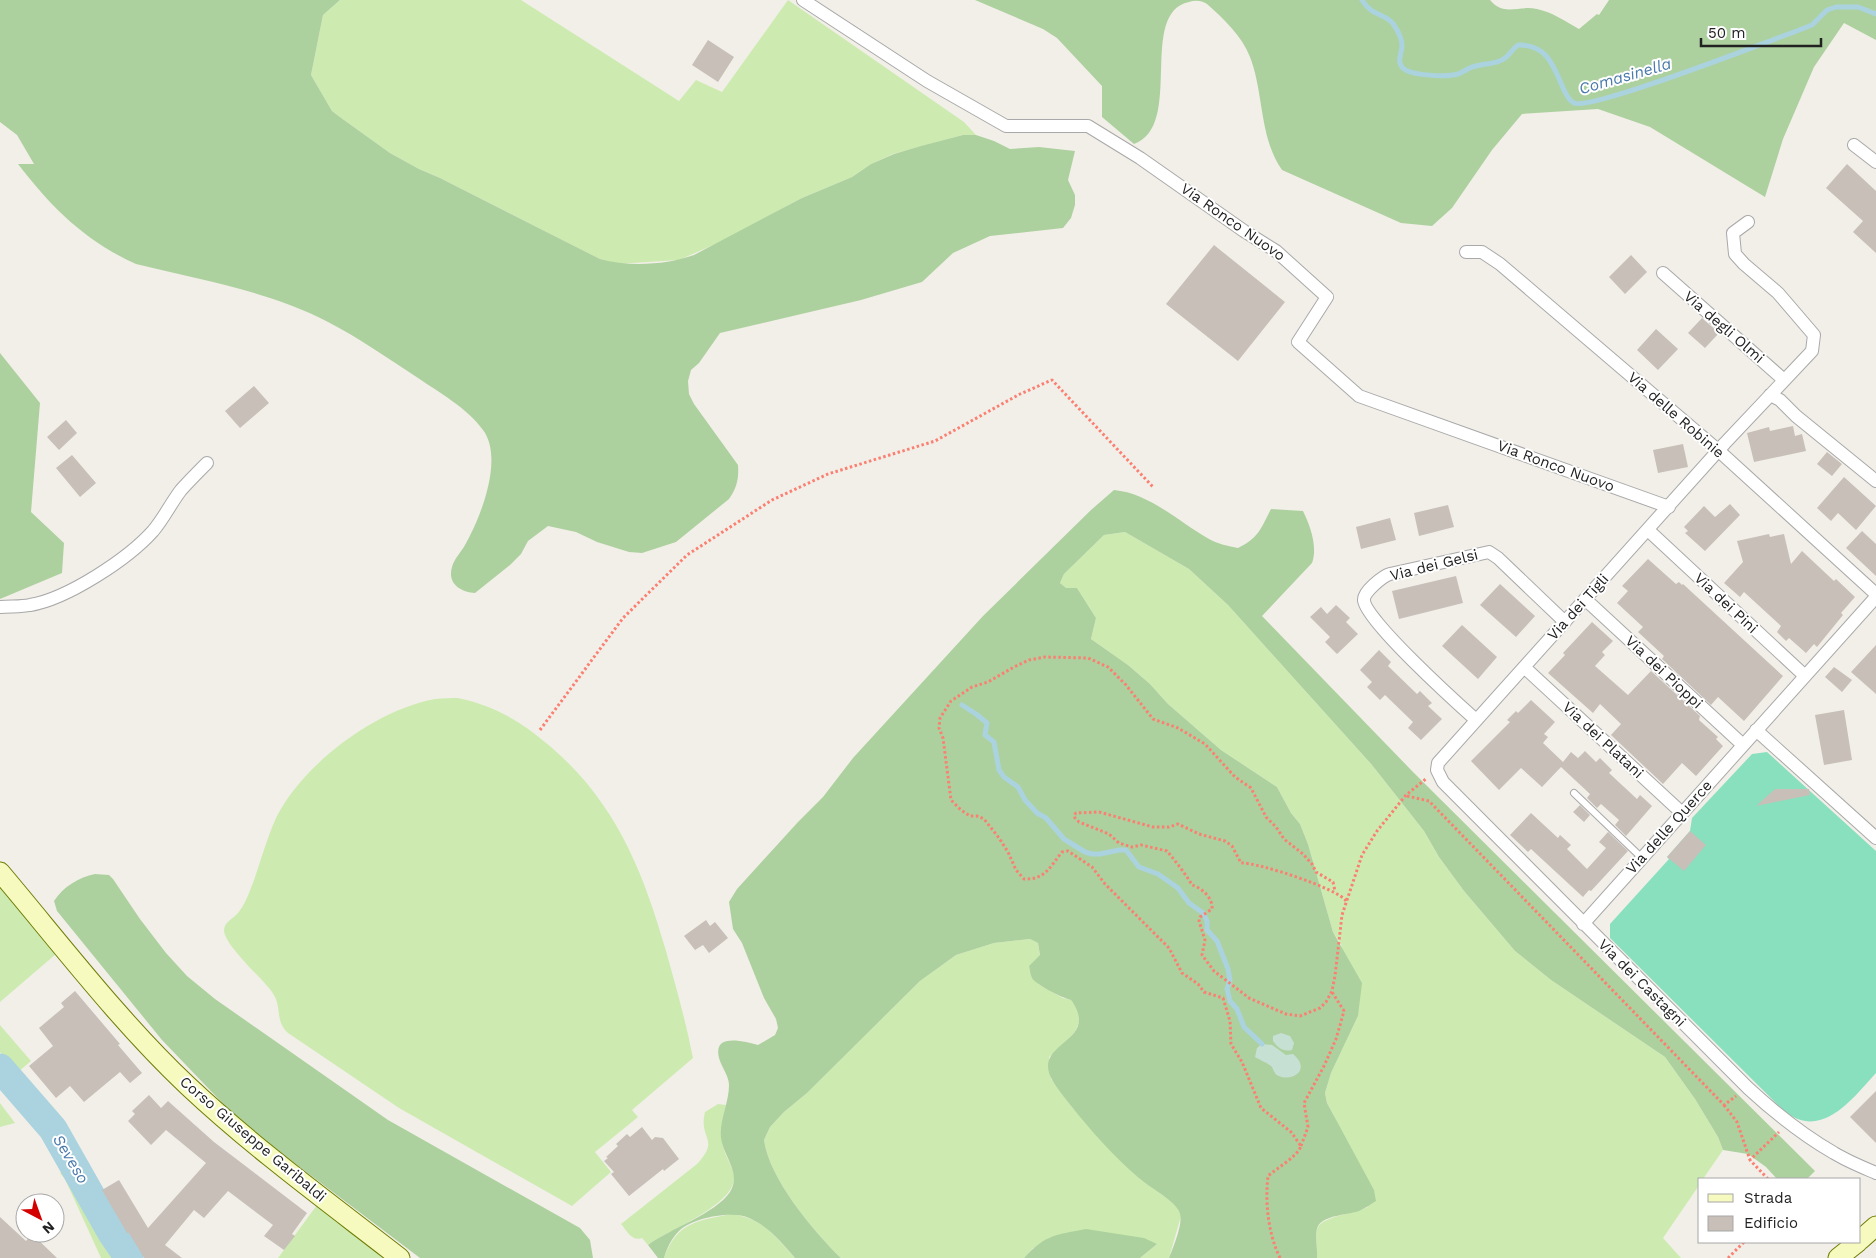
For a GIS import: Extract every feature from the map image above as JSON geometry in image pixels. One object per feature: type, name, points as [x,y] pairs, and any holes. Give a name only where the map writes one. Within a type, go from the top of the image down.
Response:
[{"type":"main road","name":"Corso Giuseppe Garibaldi","points":[[0,872],[142,1040],[187,1085],[237,1129],[400,1258]]},
{"type":"main road","points":[[1861,1239],[1876,1226]]},
{"type":"main road","points":[[1838,1258],[1857,1243]]},
{"type":"street","name":"Via Ronco Nuovo","points":[[803,0],[927,81],[1006,126],[1088,126],[1159,170],[1244,231],[1276,251],[1327,296],[1298,342],[1359,396],[1669,507]]},
{"type":"street","points":[[1854,145],[1876,162]]},
{"type":"street","points":[[1719,451],[1812,351],[1814,336],[1778,293],[1735,254],[1733,233],[1748,222]]},
{"type":"street","name":"Via delle Robinie","points":[[1466,252],[1482,252],[1500,264],[1719,451],[1876,595]]},
{"type":"street","name":"Via degli Olmi","points":[[1663,273],[1784,380]]},
{"type":"street","points":[[1770,395],[1780,400],[1796,416],[1876,481]]},
{"type":"street","name":"Via dei Tigli","points":[[1438,767],[1476,720],[1719,451]]},
{"type":"street","points":[[0,606],[30,605],[46,601],[69,591],[97,575],[142,543],[164,517],[180,492],[207,463]]},
{"type":"street","name":"Via dei Pini","points":[[1648,530],[1805,676]]},
{"type":"street","name":"Via dei Gelsi","points":[[1476,720],[1391,639],[1366,606],[1365,594],[1380,580],[1390,574],[1489,552],[1498,558],[1565,622]]},
{"type":"street","name":"Via delle Querce","points":[[1583,924],[1876,595]]},
{"type":"street","name":"Via dei Pioppi","points":[[1585,599],[1743,745]]},
{"type":"street","name":"Via dei Platani","points":[[1524,667],[1682,813]]},
{"type":"street","points":[[1756,730],[1876,838]]},
{"type":"street","name":"Via dei Castagni","points":[[1438,767],[1443,782],[1748,1088],[1788,1123],[1836,1154],[1876,1173]]},
{"type":"lane","points":[[1574,793],[1642,858]]},
{"type":"path","points":[[540,730],[623,618],[687,555],[772,500],[828,474],[936,441],[1020,394],[1052,380],[1154,488]]},
{"type":"path","points":[[1300,1146],[1291,1132],[1261,1108],[1242,1062],[1231,1044],[1230,1021],[1223,998],[1204,992],[1198,984],[1182,973],[1169,948],[1105,884],[1092,867],[1068,851],[1062,852],[1039,878],[1024,879],[1016,870],[999,838],[984,819],[970,816],[951,800],[945,752],[939,728],[940,718],[950,700],[972,687],[988,682],[1029,660],[1045,657],[1088,658],[1108,668],[1126,685],[1153,719],[1178,728],[1205,744],[1235,777],[1251,788],[1266,817],[1284,839],[1303,854],[1316,872],[1333,882],[1335,891]]},
{"type":"path","points":[[1346,901],[1344,896],[1335,891],[1278,870],[1241,863],[1232,846],[1225,841],[1199,834],[1178,824],[1169,827],[1153,827],[1099,812],[1076,813],[1074,815],[1074,818],[1079,822],[1109,834],[1119,843],[1132,847],[1141,845],[1167,851],[1192,885],[1207,895],[1212,905],[1212,909],[1200,917],[1199,921],[1205,940],[1202,955],[1214,971],[1249,998],[1286,1014],[1300,1016],[1320,1008],[1332,991],[1342,915],[1362,855],[1377,831],[1406,796],[1438,767]]},
{"type":"path","points":[[1406,796],[1429,801],[1724,1105],[1737,1122],[1750,1160],[1767,1178]]},
{"type":"path","points":[[1280,1258],[1269,1223],[1268,1176],[1299,1151],[1308,1127],[1304,1103],[1330,1053],[1344,1011],[1332,991]]},
{"type":"path","points":[[1724,1105],[1748,1088]]},
{"type":"path","points":[[1750,1160],[1788,1123]]},
{"type":"path","points":[[1728,1258],[1743,1243]]},
{"type":"green space","points":[[0,0],[340,0],[323,15],[311,75],[332,111],[390,153],[419,169],[600,259],[611,262],[635,264],[660,263],[694,255],[802,198],[852,177],[871,164],[894,154],[963,135],[976,135],[1010,149],[1039,147],[1075,151],[1068,180],[1075,195],[1075,205],[1071,218],[1063,228],[990,236],[953,253],[922,282],[861,300],[720,333],[699,363],[691,370],[688,381],[689,394],[694,404],[738,465],[737,483],[729,499],[676,542],[642,553],[629,552],[597,542],[576,532],[548,526],[528,541],[521,554],[510,565],[475,593],[465,591],[456,586],[451,573],[454,561],[465,545],[478,519],[488,488],[491,471],[489,442],[477,422],[444,395],[328,322],[305,311],[258,294],[136,264],[101,245],[71,222],[44,195],[18,164],[34,164],[17,135],[0,122]]},
{"type":"green space","points":[[340,0],[521,0],[679,101],[696,80],[722,92],[788,0],[964,122],[976,135],[963,135],[893,154],[871,164],[852,177],[802,198],[720,242],[679,260],[617,264],[600,259],[419,169],[390,153],[332,111],[311,75],[323,15]]},
{"type":"green space","points":[[975,0],[1490,0],[1495,5],[1506,9],[1530,8],[1543,10],[1579,29],[1597,14],[1599,15],[1609,0],[1876,0],[1876,40],[1844,23],[1814,67],[1783,139],[1765,197],[1650,127],[1598,109],[1522,114],[1492,150],[1452,208],[1432,226],[1401,223],[1282,170],[1269,143],[1258,85],[1247,49],[1232,28],[1205,3],[1198,1],[1189,2],[1174,11],[1166,26],[1162,47],[1157,116],[1149,133],[1134,144],[1102,117],[1102,86],[1057,38],[1043,29]]},
{"type":"green space","points":[[0,353],[40,403],[31,512],[64,543],[62,573],[0,599]]},
{"type":"green space","points":[[1114,490],[1127,492],[1152,502],[1209,539],[1219,544],[1238,548],[1255,536],[1271,509],[1303,511],[1311,529],[1314,543],[1312,563],[1262,616],[1414,773],[1815,1171],[1808,1178],[1776,1178],[1766,1167],[1748,1154],[1723,1150],[1718,1137],[1695,1099],[1665,1057],[1551,980],[1515,951],[1464,891],[1439,857],[1424,831],[1372,765],[1228,605],[1189,569],[1125,532],[1104,535],[1064,574],[1060,583],[1066,588],[1077,588],[1096,618],[1091,639],[1128,665],[1150,684],[1168,704],[1221,750],[1277,787],[1291,813],[1300,824],[1308,844],[1333,932],[1362,983],[1358,1016],[1331,1073],[1325,1093],[1327,1103],[1374,1190],[1376,1201],[1359,1211],[1331,1217],[1321,1222],[1316,1233],[1317,1258],[1169,1258],[1181,1218],[1175,1205],[1133,1173],[1111,1151],[1089,1128],[1056,1087],[1051,1077],[1048,1070],[1050,1058],[1055,1050],[1076,1031],[1079,1022],[1078,1012],[1071,1000],[1044,988],[1032,978],[1029,966],[1040,955],[1038,943],[1030,939],[994,943],[956,955],[920,981],[770,1127],[764,1140],[774,1171],[806,1219],[841,1258],[795,1258],[763,1226],[742,1216],[723,1215],[702,1219],[685,1226],[672,1240],[664,1258],[658,1258],[648,1245],[714,1207],[730,1192],[733,1185],[733,1171],[721,1138],[721,1125],[729,1082],[720,1061],[718,1052],[720,1046],[724,1042],[730,1041],[758,1045],[775,1035],[778,1028],[776,1019],[764,998],[742,943],[733,929],[729,902],[737,889],[823,797],[853,758],[983,616],[1091,510]]},
{"type":"green space","points":[[1125,532],[1189,569],[1228,605],[1372,765],[1424,831],[1439,857],[1464,891],[1515,951],[1551,980],[1665,1057],[1695,1099],[1718,1137],[1723,1150],[1704,1178],[1698,1178],[1698,1187],[1663,1238],[1681,1258],[1317,1258],[1316,1234],[1321,1223],[1368,1207],[1333,1114],[1327,1103],[1325,1093],[1331,1073],[1358,1016],[1341,944],[1333,932],[1308,844],[1300,824],[1291,813],[1277,787],[1221,750],[1168,704],[1150,684],[1128,665],[1091,639],[1096,618],[1077,588],[1065,588],[1060,583],[1064,574],[1104,535]]},
{"type":"green space","points":[[458,698],[496,710],[519,723],[551,747],[593,791],[610,815],[637,866],[657,922],[681,1004],[693,1058],[632,1110],[638,1117],[595,1152],[611,1172],[572,1206],[399,1108],[288,1033],[281,1023],[277,1003],[272,992],[230,944],[224,930],[224,927],[238,913],[246,901],[276,818],[288,798],[322,760],[365,727],[389,715],[412,705],[435,699]]},
{"type":"green space","points":[[1767,752],[1876,851],[1876,1073],[1857,1094],[1835,1113],[1823,1119],[1811,1121],[1798,1119],[1784,1111],[1610,938],[1610,924],[1669,859],[1667,857],[1690,831],[1692,818],[1752,754]]},
{"type":"green space","points":[[95,874],[109,875],[113,879],[166,953],[187,976],[215,999],[388,1120],[580,1228],[590,1240],[593,1258],[420,1258],[268,1143],[231,1112],[162,1040],[57,911],[54,901],[62,891],[77,880]]},
{"type":"green space","points":[[0,887],[56,954],[0,1002]]},
{"type":"green space","points":[[1030,939],[1038,943],[1040,956],[1038,984],[1063,998],[1071,1000],[1077,1009],[1079,1017],[1078,1024],[1071,1037],[1049,1057],[1051,1079],[1072,1107],[1137,1176],[1177,1206],[1181,1216],[1169,1258],[1140,1258],[1157,1244],[1033,1248],[1024,1258],[841,1258],[806,1219],[774,1171],[764,1140],[770,1127],[920,981],[956,955],[994,943]]},
{"type":"green space","points":[[0,1025],[31,1061],[18,1072],[0,1052]]},
{"type":"green space","points":[[1281,1033],[1290,1036],[1294,1043],[1292,1050],[1281,1049],[1273,1041],[1273,1036]]},
{"type":"green space","points":[[1262,1044],[1272,1045],[1286,1055],[1293,1054],[1301,1065],[1298,1073],[1289,1077],[1276,1075],[1272,1067],[1255,1057],[1257,1048]]},
{"type":"green space","points":[[0,1103],[15,1123],[0,1127]]},
{"type":"green space","points":[[718,1104],[726,1105],[722,1139],[724,1150],[734,1175],[732,1186],[714,1206],[648,1245],[642,1238],[633,1237],[621,1224],[697,1164],[704,1155],[708,1144],[704,1128],[705,1112]]},
{"type":"green space","points":[[65,1169],[108,1249],[115,1258],[101,1258],[65,1179],[60,1173]]},
{"type":"green space","points":[[317,1205],[387,1258],[278,1258]]},
{"type":"green space","points":[[731,1214],[752,1220],[768,1229],[795,1258],[664,1258],[669,1246],[682,1230],[698,1222]]},
{"type":"green space","points":[[1086,1229],[1144,1238],[1157,1244],[1140,1258],[1024,1258],[1045,1240]]},
{"type":"building","points":[[708,40],[734,57],[718,82],[692,65]]},
{"type":"building","points":[[1847,164],[1876,191],[1876,253],[1853,232],[1863,221],[1826,188]]},
{"type":"building","points":[[1214,245],[1285,302],[1238,361],[1166,304]]},
{"type":"building","points":[[1631,255],[1647,272],[1625,294],[1609,277]]},
{"type":"building","points":[[1702,318],[1719,333],[1705,348],[1688,333]]},
{"type":"building","points":[[1656,329],[1678,349],[1658,370],[1637,350]]},
{"type":"building","points":[[254,386],[269,403],[240,428],[225,411]]},
{"type":"building","points":[[66,420],[77,433],[59,450],[47,437]]},
{"type":"building","points":[[1793,426],[1795,436],[1802,434],[1806,451],[1754,462],[1747,433],[1769,427],[1770,431]]},
{"type":"building","points":[[1683,444],[1688,467],[1658,473],[1653,450]]},
{"type":"building","points":[[1827,452],[1842,464],[1832,476],[1817,464]]},
{"type":"building","points":[[72,455],[96,483],[80,497],[56,468]]},
{"type":"building","points":[[1844,477],[1876,506],[1856,530],[1838,513],[1831,521],[1817,508]]},
{"type":"building","points":[[1730,504],[1740,515],[1705,551],[1685,533],[1688,531],[1684,527],[1704,506],[1715,517]]},
{"type":"building","points":[[1448,505],[1454,527],[1419,536],[1414,513]]},
{"type":"building","points":[[1390,518],[1396,540],[1361,549],[1356,527]]},
{"type":"building","points":[[1862,531],[1876,544],[1876,576],[1846,548]]},
{"type":"building","points":[[1769,534],[1770,537],[1784,534],[1791,564],[1802,551],[1834,581],[1836,579],[1855,597],[1817,647],[1814,644],[1806,653],[1789,638],[1786,641],[1777,632],[1781,626],[1744,592],[1740,597],[1724,583],[1743,562],[1737,541]]},
{"type":"building","points":[[1648,559],[1676,584],[1679,582],[1683,584],[1783,676],[1744,721],[1718,697],[1711,705],[1662,659],[1664,656],[1638,632],[1643,627],[1617,603],[1628,591],[1622,586]]},
{"type":"building","points":[[1456,576],[1463,603],[1399,619],[1392,591]]},
{"type":"building","points":[[1500,584],[1535,616],[1516,637],[1480,605]]},
{"type":"building","points":[[1336,605],[1350,618],[1346,622],[1358,634],[1337,654],[1325,642],[1330,637],[1310,617],[1321,607],[1327,614]]},
{"type":"building","points":[[1592,622],[1613,641],[1602,652],[1605,655],[1595,666],[1628,695],[1651,671],[1700,716],[1699,720],[1718,737],[1716,739],[1723,746],[1696,776],[1682,763],[1663,784],[1611,735],[1621,724],[1600,704],[1593,713],[1548,673],[1565,655],[1563,653]]},
{"type":"building","points":[[1462,625],[1497,657],[1478,679],[1442,646]]},
{"type":"building","points":[[1876,645],[1876,694],[1851,672]]},
{"type":"building","points":[[1379,650],[1391,662],[1388,666],[1417,694],[1420,691],[1432,703],[1428,706],[1442,719],[1421,740],[1408,728],[1413,722],[1385,695],[1380,700],[1367,687],[1372,682],[1360,670]]},
{"type":"building","points":[[1834,667],[1852,680],[1842,692],[1825,677]]},
{"type":"building","points":[[1531,700],[1555,722],[1544,734],[1548,737],[1543,743],[1563,762],[1571,752],[1578,758],[1585,751],[1596,762],[1600,758],[1612,770],[1609,773],[1637,799],[1640,795],[1652,806],[1626,836],[1615,825],[1619,820],[1601,804],[1597,808],[1587,798],[1590,794],[1561,767],[1542,787],[1521,768],[1499,790],[1471,761],[1510,722],[1507,720],[1516,711],[1518,713]]},
{"type":"building","points":[[1844,710],[1852,760],[1824,765],[1815,715]]},
{"type":"building","points":[[1775,789],[1809,789],[1810,795],[1756,806]]},
{"type":"building","points":[[1580,805],[1590,815],[1584,822],[1573,812]]},
{"type":"building","points":[[1531,813],[1558,838],[1560,835],[1571,845],[1567,849],[1587,869],[1606,848],[1599,842],[1608,832],[1628,851],[1591,891],[1589,890],[1583,897],[1531,849],[1528,852],[1510,835]]},
{"type":"building","points":[[1690,831],[1706,845],[1684,871],[1667,857]]},
{"type":"building","points":[[706,920],[710,926],[715,922],[728,938],[709,953],[703,945],[695,950],[684,936]]},
{"type":"building","points":[[75,991],[142,1073],[130,1083],[120,1072],[84,1102],[70,1086],[56,1098],[29,1066],[53,1046],[39,1028],[64,1007],[61,1003]]},
{"type":"building","points":[[1876,1091],[1876,1143],[1850,1117]]},
{"type":"building","points":[[149,1095],[161,1108],[168,1101],[214,1142],[307,1213],[292,1234],[295,1236],[284,1250],[264,1236],[273,1225],[228,1191],[204,1218],[194,1210],[165,1245],[182,1258],[144,1258],[102,1190],[119,1180],[148,1228],[206,1163],[166,1130],[151,1145],[128,1121],[135,1114],[132,1111]]},
{"type":"building","points":[[642,1127],[652,1140],[655,1137],[663,1138],[679,1159],[629,1196],[611,1174],[614,1172],[604,1161],[618,1146],[616,1144],[627,1134],[630,1137]]},
{"type":"building","points":[[0,1217],[15,1231],[15,1243],[41,1243],[57,1258],[0,1258]]},
{"type":"waterway","name":"Comasinella","points":[[1362,0],[1370,10],[1387,18],[1395,27],[1402,43],[1400,63],[1407,71],[1429,75],[1458,74],[1473,67],[1502,60],[1518,45],[1528,46],[1544,53],[1567,95],[1574,103],[1587,103],[1611,97],[1716,61],[1812,25],[1827,10],[1836,7],[1858,7],[1876,14]]},
{"type":"waterway","points":[[962,705],[987,723],[985,735],[994,742],[999,770],[1004,777],[1018,787],[1025,800],[1037,813],[1046,818],[1064,839],[1085,852],[1092,854],[1126,850],[1139,867],[1158,874],[1178,888],[1189,903],[1203,913],[1207,921],[1207,930],[1217,941],[1228,969],[1230,980],[1227,989],[1230,1001],[1237,1009],[1244,1027],[1262,1044]]},
{"type":"waterway","name":"Seveso","points":[[0,1068],[53,1129],[112,1233],[129,1258]]}]
